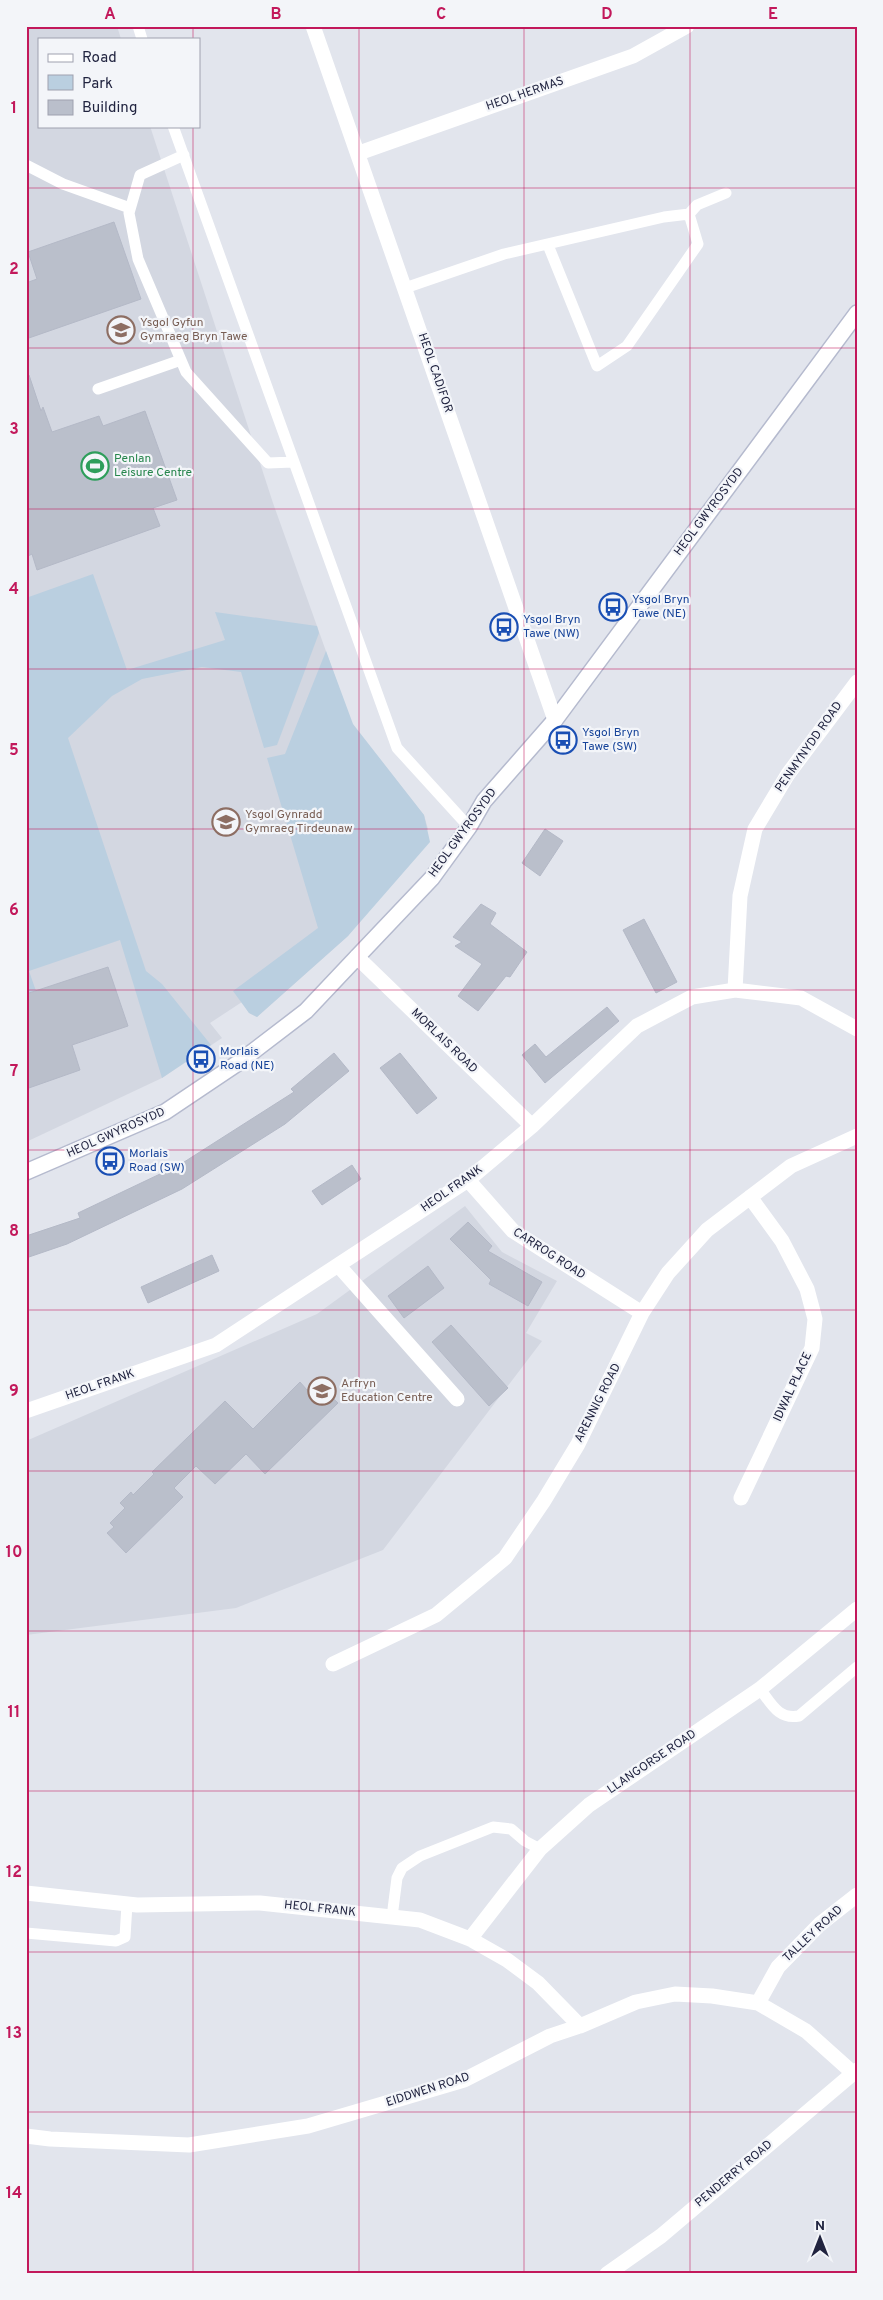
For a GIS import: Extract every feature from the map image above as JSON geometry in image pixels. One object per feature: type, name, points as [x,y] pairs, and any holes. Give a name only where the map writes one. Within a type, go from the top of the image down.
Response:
[{"type":"street","name":"HEOL CADIFOR","points":[[313,26],[359,153],[555,720]]},
{"type":"street","name":"HEOL HERMAS","points":[[359,153],[633,56],[688,26]]},
{"type":"street","name":"HEOL GWYROSYDD","points":[[26,1172],[165,1112],[238,1063],[306,1011],[432,878],[469,827],[484,801],[555,720],[857,313]]},
{"type":"street","name":"PENMYNYDD ROAD","points":[[735,990],[740,896],[755,829],[788,774],[857,682]]},
{"type":"street","name":"MORLAIS ROAD","points":[[357,957],[532,1126]]},
{"type":"street","name":"HEOL FRANK","points":[[26,1411],[216,1345],[468,1180],[532,1126],[638,1026],[692,996],[735,990],[801,998],[857,1030]]},
{"type":"street","name":"ARENNIG ROAD","points":[[333,1664],[436,1614],[505,1558],[543,1502],[578,1444],[642,1313],[668,1272],[707,1230],[791,1166],[857,1136]]},
{"type":"street","name":"CARROG ROAD","points":[[468,1180],[513,1231],[642,1313]]},
{"type":"street","name":"IDWAL PLACE","points":[[741,1498],[812,1348],[815,1319],[807,1289],[782,1241],[750,1197]]},
{"type":"street","points":[[338,1265],[458,1399]]},
{"type":"street","name":"LLANGORSE ROAD","points":[[470,1938],[540,1849],[590,1805],[760,1689],[857,1609]]},
{"type":"street","name":"HEOL FRANK","points":[[26,1893],[126,1904],[260,1903],[420,1920],[470,1938],[507,1960],[538,1983],[580,2026]]},
{"type":"street","name":"TALLEY ROAD","points":[[758,2003],[778,1967],[820,1924],[857,1895]]},
{"type":"street","name":"EIDDWEN ROAD","points":[[26,2136],[50,2139],[189,2144],[308,2126],[464,2080],[550,2036],[580,2026],[636,2002],[675,1994],[712,1996],[758,2003],[806,2031],[855,2072]]},
{"type":"street","name":"PENDERRY ROAD","points":[[607,2274],[662,2236],[855,2072]]},
{"type":"lane","points":[[138,26],[142,38]]},
{"type":"lane","points":[[174,128],[397,748],[469,827]]},
{"type":"lane","points":[[184,155],[140,176],[129,213],[138,258],[186,372],[264,464],[293,462]]},
{"type":"lane","points":[[26,164],[63,184],[130,208]]},
{"type":"lane","points":[[405,288],[504,254],[548,246],[664,217],[689,214],[697,205],[726,193]]},
{"type":"lane","points":[[548,246],[597,366],[627,346],[698,244],[689,214]]},
{"type":"lane","points":[[98,389],[181,360]]},
{"type":"lane","points":[[760,1689],[780,1715],[788,1718],[799,1716],[857,1667]]},
{"type":"lane","points":[[392,1917],[398,1878],[402,1868],[420,1856],[494,1827],[511,1829],[525,1841],[540,1849]]},
{"type":"lane","points":[[26,1933],[116,1940],[125,1937],[126,1904]]},
{"type":"shaded area","name":"Ysgol Gynradd Gymraeg Tirdeunaw","points":[[26,26],[117,26],[121,38],[38,38],[38,128],[151,128],[273,503],[352,724],[424,815],[428,829],[348,936],[257,1017],[249,1013],[242,1002],[210,1023],[222,1038],[162,1078],[26,1142]]},
{"type":"shaded area","name":"Arfryn Education Centre","points":[[465,1206],[502,1252],[557,1281],[526,1333],[542,1341],[383,1550],[236,1608],[26,1635],[26,1441],[317,1314]]},
{"type":"green space","points":[[93,574],[127,670],[225,640],[215,612],[317,626],[319,633],[277,745],[264,748],[241,672],[202,667],[142,679],[112,696],[68,738],[146,971],[162,984],[211,1045],[162,1078],[120,940],[29,971],[36,991],[26,994],[26,598]]},
{"type":"green space","points":[[326,651],[353,724],[424,815],[430,842],[348,936],[257,1017],[249,1013],[233,991],[318,928],[267,758],[285,754]]},
{"type":"building","points":[[114,222],[141,299],[26,339],[26,283],[37,279],[28,252]]},
{"type":"building","name":"Penlan Leisure Centre","points":[[26,375],[29,375],[41,411],[43,407],[52,432],[99,416],[103,426],[145,411],[177,500],[153,508],[160,526],[37,570],[32,554],[26,557]]},
{"type":"building","points":[[545,829],[563,841],[540,876],[522,863]]},
{"type":"building","points":[[481,904],[496,913],[490,924],[527,952],[510,977],[506,976],[478,1011],[458,996],[482,964],[455,946],[462,942],[453,937]]},
{"type":"building","points":[[644,919],[677,982],[656,993],[623,930]]},
{"type":"building","points":[[108,967],[128,1026],[72,1045],[80,1070],[26,1089],[26,994]]},
{"type":"building","points":[[607,1007],[619,1021],[545,1083],[522,1055],[535,1044],[546,1057]]},
{"type":"building","points":[[334,1053],[349,1071],[285,1124],[182,1189],[67,1244],[26,1258],[26,1236],[80,1218],[78,1213],[181,1164],[294,1092],[291,1089]]},
{"type":"building","points":[[400,1053],[437,1098],[417,1114],[380,1068]]},
{"type":"building","points":[[352,1165],[361,1179],[322,1205],[312,1191]]},
{"type":"building","points":[[468,1222],[492,1246],[488,1251],[542,1282],[528,1306],[489,1284],[491,1280],[450,1239]]},
{"type":"building","points":[[212,1255],[219,1271],[148,1303],[141,1287]]},
{"type":"building","points":[[428,1266],[444,1288],[404,1318],[388,1296]]},
{"type":"building","points":[[451,1325],[508,1388],[489,1406],[432,1342]]},
{"type":"building","points":[[300,1382],[307,1390],[310,1387],[315,1392],[321,1387],[338,1403],[265,1474],[246,1454],[215,1484],[196,1466],[174,1488],[183,1497],[126,1553],[107,1533],[114,1527],[110,1523],[125,1508],[120,1503],[131,1492],[133,1495],[154,1474],[152,1472],[225,1401],[253,1429]]},
{"type":"place","name":"Ysgol Gyfun Gymraeg Bryn Tawe","points":[[121,330]]},
{"type":"place","name":"Penlan Leisure Centre","points":[[95,466]]},
{"type":"place","name":"Ysgol Bryn Tawe (NE)","points":[[613,607]]},
{"type":"place","name":"Ysgol Bryn Tawe (NW)","points":[[504,627]]},
{"type":"place","name":"Ysgol Bryn Tawe (SW)","points":[[563,740]]},
{"type":"place","name":"Ysgol Gynradd Gymraeg Tirdeunaw","points":[[226,822]]},
{"type":"place","name":"Morlais Road (NE)","points":[[201,1059]]},
{"type":"place","name":"Morlais Road (SW)","points":[[110,1161]]},
{"type":"place","name":"Arfryn Education Centre","points":[[322,1391]]}]
